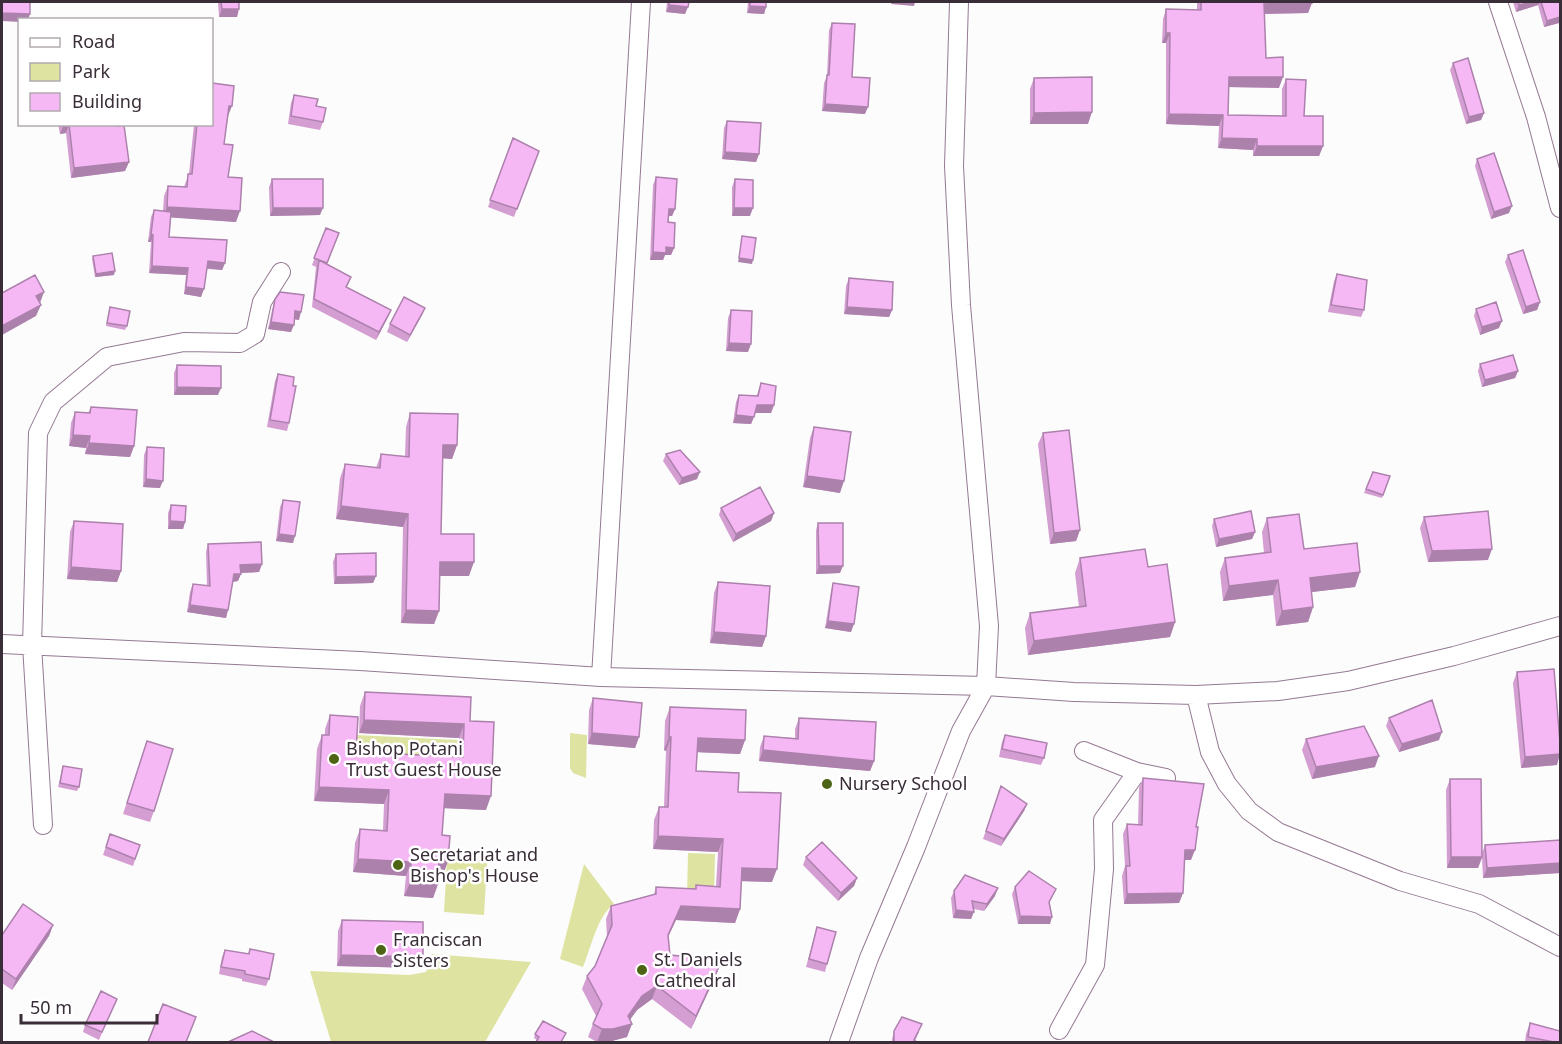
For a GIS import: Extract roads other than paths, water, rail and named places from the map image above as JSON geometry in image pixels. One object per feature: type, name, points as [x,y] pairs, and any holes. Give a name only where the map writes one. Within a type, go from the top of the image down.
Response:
[{"type":"street","points":[[601,677],[641,2]]},
{"type":"street","points":[[839,1042],[869,958],[916,847],[961,731],[986,686],[989,626],[962,316],[954,166],[959,2]]},
{"type":"street","points":[[1498,2],[1536,117],[1560,208]]},
{"type":"street","points":[[42,825],[32,645],[38,433],[52,402],[107,357],[184,342],[240,343],[255,334],[262,302],[281,272]]},
{"type":"street","points":[[2,644],[360,661],[601,677],[986,686],[1074,692],[1196,695],[1278,691],[1348,681],[1454,656],[1560,626]]},
{"type":"street","points":[[1196,695],[1210,752],[1227,784],[1249,811],[1278,832],[1400,881],[1479,904],[1560,947]]},
{"type":"street","points":[[1084,751],[1137,772],[1166,778]]},
{"type":"street","points":[[1059,1030],[1095,964],[1104,869],[1103,820],[1137,772]]},
{"type":"place","name":"Bishop Potani Trust Guest House","points":[[334,759]]},
{"type":"place","name":"Nursery School","points":[[827,784]]},
{"type":"place","name":"Secretariat and Bishop's House","points":[[398,865]]},
{"type":"place","name":"Franciscan Sisters","points":[[381,950]]},
{"type":"place","name":"St. Daniels Cathedral","points":[[642,970]]}]
